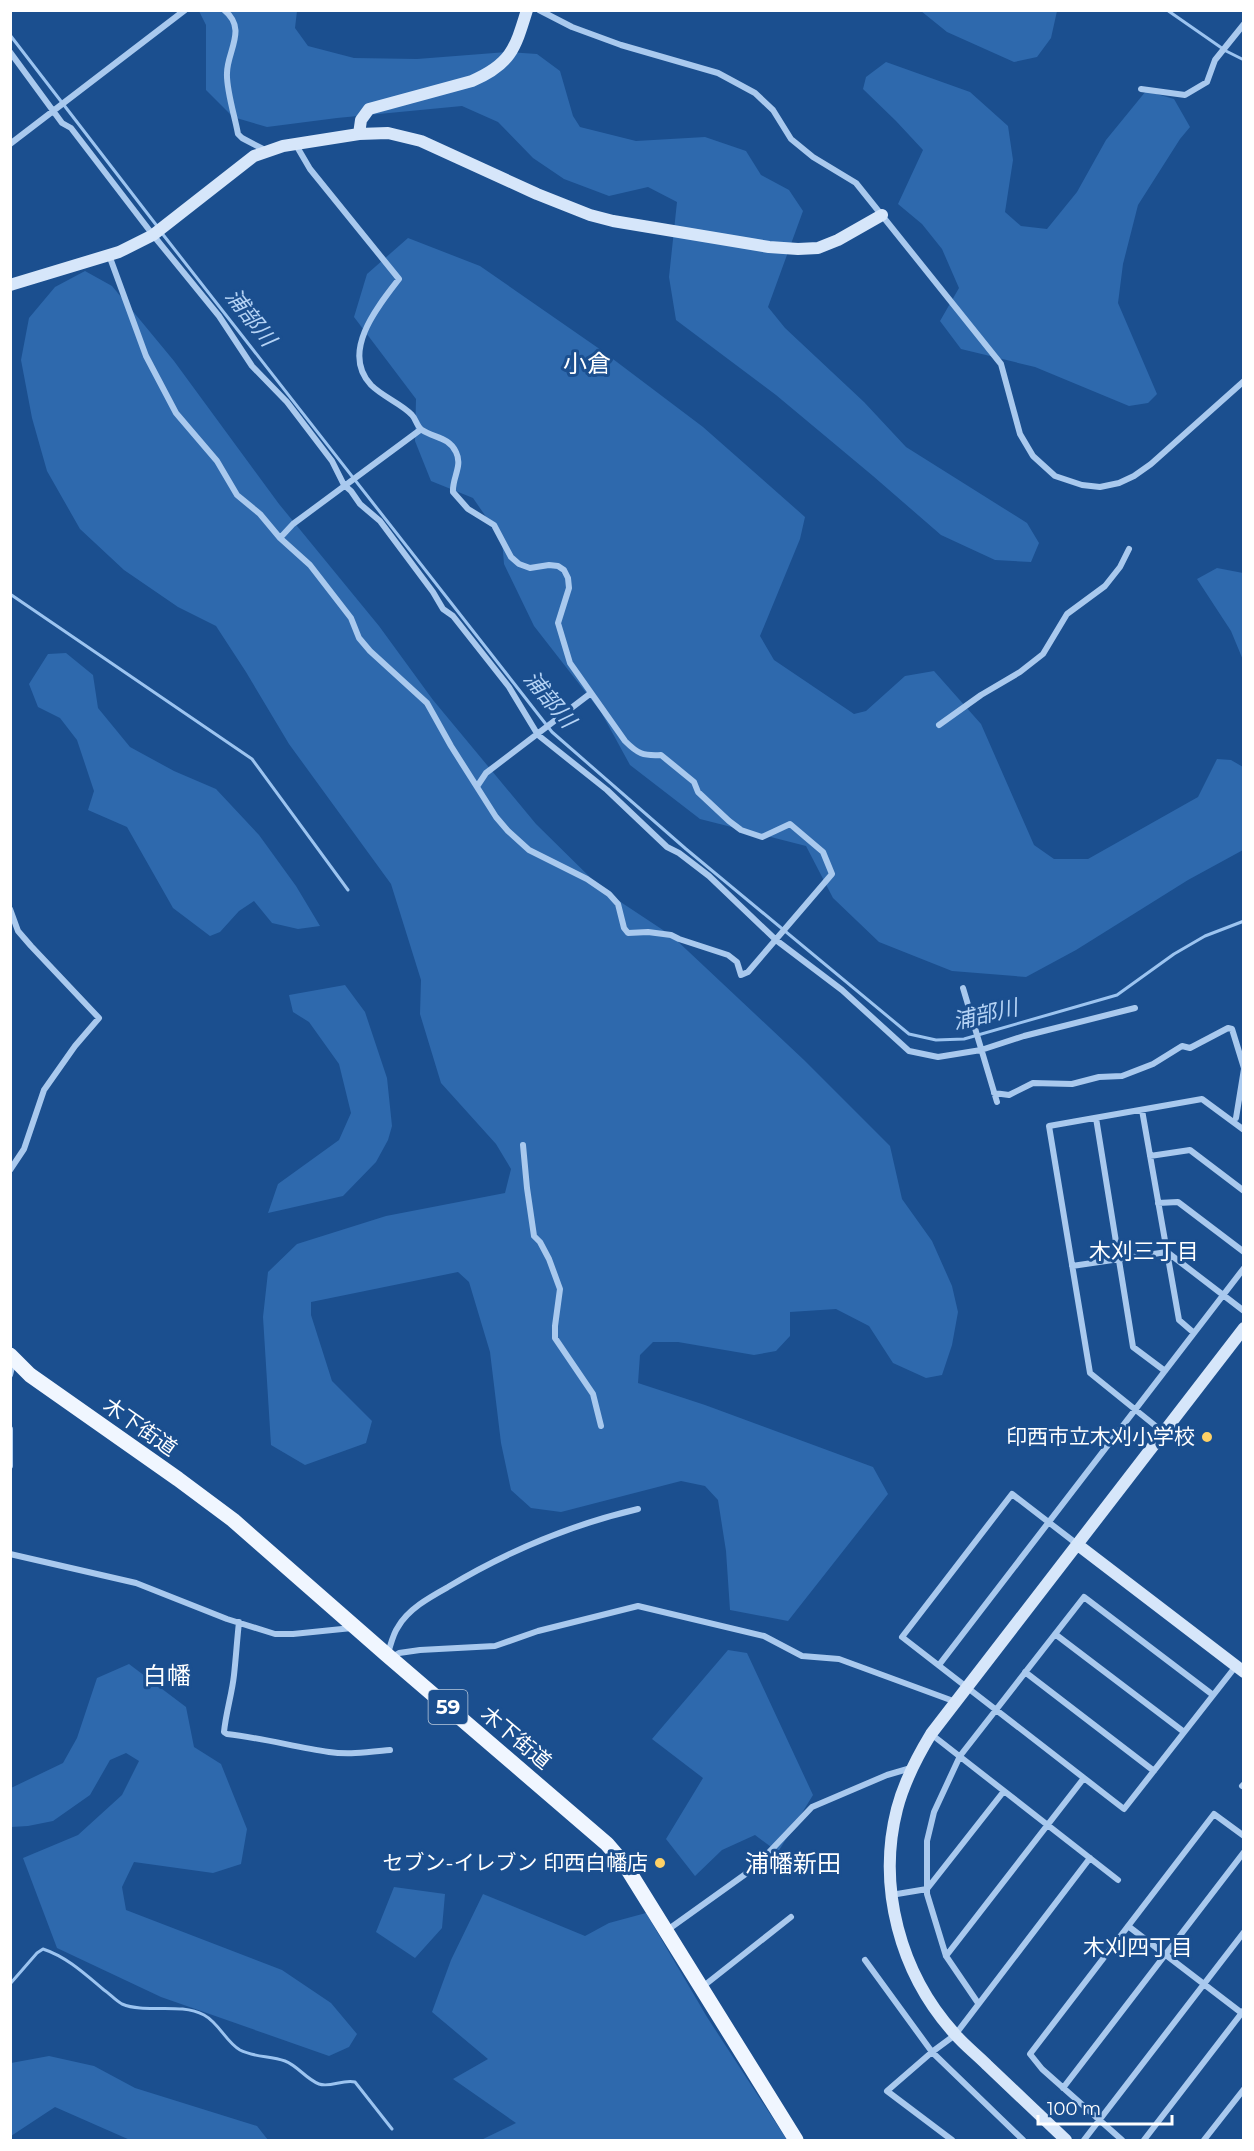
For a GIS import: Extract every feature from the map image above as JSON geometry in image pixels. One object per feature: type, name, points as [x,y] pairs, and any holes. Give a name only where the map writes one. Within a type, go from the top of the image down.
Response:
[{"type":"main road","name":"木下街道","points":[[13,1365],[178,1479],[233,1520],[388,1657],[607,1844],[625,1865],[796,2140]]},
{"type":"street","points":[[10,144],[185,10]]},
{"type":"street","points":[[224,10],[236,33],[226,71],[238,134],[267,151]]},
{"type":"street","points":[[359,134],[361,120],[369,110],[472,81],[498,68],[515,46],[527,10]]},
{"type":"street","points":[[538,10],[572,27],[621,45],[718,73],[755,93],[773,110],[791,139],[813,157],[856,183],[1001,364],[1020,434],[1033,456],[1054,476],[1082,485],[1100,487],[1119,483],[1134,476],[1151,464],[1244,381]]},
{"type":"street","points":[[1141,89],[1185,95],[1207,82],[1215,60],[1244,24]]},
{"type":"street","points":[[10,52],[62,123],[70,129],[219,316],[252,366],[287,402],[332,461],[344,485],[360,504],[368,508],[380,521],[433,592],[442,609],[453,616],[509,687],[538,735],[607,790],[667,847],[679,853],[709,876],[776,940],[842,990],[909,1051],[938,1058],[981,1050],[1024,1036],[1136,1008]]},
{"type":"street","points":[[10,285],[109,255],[153,235],[246,162],[267,151],[359,134],[388,133],[421,141],[537,194],[590,215],[613,221],[769,247],[818,248],[838,240],[882,215]]},
{"type":"street","points":[[109,255],[146,356],[176,413],[217,461],[237,495],[260,514],[280,538],[310,565],[351,618],[359,638],[370,651],[428,703],[451,746],[478,785],[496,817],[515,839],[538,856],[587,879],[609,894],[618,904],[624,928],[628,933],[671,934],[679,939],[728,955],[737,962],[741,975],[748,972],[832,874],[823,852],[790,824],[762,837],[741,830],[698,792],[694,782],[661,755],[644,755],[634,750],[626,741],[570,663],[558,623],[569,588],[564,570],[558,566],[549,565],[530,568],[519,564],[511,557],[494,525],[468,508],[453,492],[459,459],[451,444],[420,430],[413,415],[369,383],[359,364],[366,329],[380,304],[399,279],[310,169],[295,144]]},
{"type":"street","points":[[280,538],[293,524],[420,430]]},
{"type":"street","points":[[939,725],[981,695],[1020,672],[1043,654],[1067,614],[1113,578],[1129,549]]},
{"type":"street","points":[[478,785],[486,773],[591,693]]},
{"type":"street","points":[[10,909],[18,931],[99,1018],[75,1046],[44,1090],[24,1149],[10,1170]]},
{"type":"street","points":[[963,988],[997,1102]]},
{"type":"street","points":[[994,1093],[1009,1095],[1033,1083],[1072,1084],[1099,1077],[1122,1076],[1153,1064],[1182,1046],[1190,1048],[1228,1028],[1232,1029],[1244,1068],[1235,1120]]},
{"type":"street","points":[[1164,1432],[1090,1373],[1049,1126],[1202,1099],[1235,1120],[1244,1130]]},
{"type":"street","points":[[1235,1120],[1244,1109]]},
{"type":"street","points":[[1142,1110],[1179,1320],[1194,1333]]},
{"type":"street","points":[[1096,1118],[1134,1347],[1165,1371]]},
{"type":"street","points":[[523,1145],[526,1188],[534,1236],[549,1259],[560,1289],[555,1338],[593,1394],[602,1426]]},
{"type":"street","points":[[1150,1156],[1190,1150],[1244,1191]]},
{"type":"street","points":[[1158,1203],[1178,1202],[1244,1252]]},
{"type":"street","points":[[1072,1266],[1167,1252],[1244,1311]]},
{"type":"street","points":[[939,1665],[1244,1268]]},
{"type":"street","points":[[1066,2140],[955,2035],[928,2000],[915,1976],[905,1953],[891,1895],[892,1838],[897,1809],[913,1768],[931,1734],[1244,1328]]},
{"type":"street","points":[[10,1428],[10,1466]]},
{"type":"street","points":[[1012,1494],[1049,1523],[1240,1669],[1213,1695],[1124,1809],[902,1637],[1012,1494]]},
{"type":"street","points":[[388,1657],[398,1626],[411,1612],[432,1596],[469,1574],[522,1547],[573,1527],[638,1509]]},
{"type":"street","points":[[10,1554],[136,1583],[275,1634],[356,1628]]},
{"type":"street","points":[[978,2003],[946,1956],[927,1889],[927,1841],[934,1812],[960,1756],[1084,1597],[1213,1695]]},
{"type":"street","points":[[388,1657],[420,1650],[495,1646],[538,1631],[638,1606],[764,1636],[802,1656],[839,1659],[957,1702]]},
{"type":"street","points":[[239,1622],[234,1675],[224,1732],[331,1753],[352,1754],[390,1750]]},
{"type":"street","points":[[1055,1634],[1184,1732]]},
{"type":"street","points":[[1025,1672],[1154,1772]]},
{"type":"street","points":[[931,1734],[1118,1880]]},
{"type":"street","points":[[666,1931],[754,1868],[812,1807],[887,1776],[913,1768]]},
{"type":"street","points":[[946,1956],[1084,1778]]},
{"type":"street","points":[[891,1895],[927,1889],[1004,1791]]},
{"type":"street","points":[[1122,2140],[1042,2070],[1030,2054],[1215,1814],[1244,1836]]},
{"type":"street","points":[[1063,2088],[1244,1852]]},
{"type":"street","points":[[952,2140],[887,2091],[955,2035],[1090,1858]]},
{"type":"street","points":[[701,1988],[791,1917]]},
{"type":"street","points":[[1128,1926],[1243,2012],[1144,2140]]},
{"type":"street","points":[[1084,2140],[1244,1932]]},
{"type":"street","points":[[865,1960],[932,2052],[1023,2140]]},
{"type":"street","points":[[1204,2140],[1244,2089]]},
{"type":"shaded area","points":[[199,11],[297,11],[295,28],[308,46],[354,58],[417,59],[507,52],[537,54],[560,71],[573,116],[580,127],[636,141],[705,137],[746,151],[761,175],[789,190],[803,211],[768,307],[785,328],[864,402],[906,447],[1027,523],[1039,543],[1031,562],[995,560],[941,535],[776,395],[676,320],[669,277],[677,202],[648,187],[609,196],[564,179],[533,158],[498,122],[462,106],[267,127],[233,117],[206,90],[206,25]]},
{"type":"shaded area","points":[[921,11],[1057,11],[1051,38],[1037,57],[1014,62],[947,32]]},
{"type":"shaded area","points":[[886,62],[970,92],[1008,126],[1013,160],[1005,212],[1021,226],[1047,229],[1077,192],[1106,140],[1146,91],[1174,99],[1190,127],[1138,205],[1123,264],[1118,303],[1157,394],[1148,403],[1129,406],[1035,367],[961,349],[940,321],[959,288],[942,249],[922,224],[898,204],[923,150],[863,89],[866,77]]},
{"type":"shaded area","points":[[408,238],[480,266],[601,350],[703,427],[805,517],[800,539],[760,636],[774,660],[854,714],[866,711],[905,676],[934,671],[981,724],[1034,845],[1054,859],[1088,859],[1198,797],[1217,759],[1231,760],[1243,767],[1243,850],[1188,880],[1076,950],[1026,977],[952,971],[879,942],[833,898],[806,846],[700,819],[630,765],[601,712],[534,626],[504,564],[502,540],[473,498],[431,481],[415,441],[416,399],[354,317],[367,274]]},
{"type":"shaded area","points":[[85,271],[112,286],[174,361],[279,504],[379,626],[433,700],[536,824],[604,891],[672,936],[804,1060],[890,1146],[902,1199],[932,1241],[952,1286],[958,1312],[952,1345],[942,1375],[926,1378],[893,1363],[869,1326],[836,1309],[790,1312],[790,1336],[776,1351],[754,1355],[678,1342],[653,1342],[640,1355],[638,1383],[705,1405],[873,1467],[888,1494],[788,1621],[730,1610],[726,1551],[718,1500],[705,1486],[681,1481],[561,1512],[531,1508],[511,1490],[501,1443],[490,1352],[469,1282],[458,1272],[311,1302],[311,1315],[332,1381],[372,1421],[366,1443],[305,1465],[271,1445],[263,1317],[268,1272],[297,1244],[386,1216],[505,1193],[511,1169],[496,1144],[441,1083],[420,1014],[421,980],[391,884],[289,744],[216,626],[178,607],[124,570],[80,529],[47,471],[32,418],[21,360],[29,318],[55,287]]},
{"type":"shaded area","points":[[1217,568],[1243,573],[1243,660],[1231,631],[1197,579]]},
{"type":"shaded area","points":[[66,653],[93,675],[98,708],[130,747],[174,771],[216,789],[259,835],[296,886],[320,926],[298,929],[272,923],[254,901],[239,911],[220,932],[210,936],[173,908],[127,827],[88,810],[94,791],[77,740],[60,718],[38,707],[29,684],[48,654]]},
{"type":"shaded area","points":[[345,985],[365,1012],[387,1078],[392,1126],[388,1140],[376,1162],[343,1196],[268,1213],[278,1184],[339,1140],[351,1113],[339,1064],[309,1022],[293,1012],[289,995]]},
{"type":"shaded area","points":[[728,1650],[747,1653],[813,1795],[778,1852],[755,1835],[722,1850],[695,1876],[666,1839],[703,1778],[652,1739]]},
{"type":"shaded area","points":[[129,1664],[186,1707],[194,1747],[221,1764],[247,1829],[241,1864],[213,1873],[134,1862],[122,1887],[126,1910],[282,1970],[331,2003],[357,2034],[349,2047],[329,2056],[161,1997],[57,1948],[23,1858],[78,1835],[122,1795],[139,1761],[126,1753],[110,1760],[90,1795],[53,1821],[11,1827],[11,1788],[63,1763],[77,1738],[97,1678]]},
{"type":"shaded area","points":[[394,1887],[445,1894],[442,1928],[415,1958],[376,1932]]},
{"type":"shaded area","points":[[483,1894],[585,1936],[609,1923],[646,1913],[707,2017],[787,2140],[481,2140],[516,2123],[453,2079],[488,2059],[432,2012],[451,1960]]},
{"type":"shaded area","points":[[49,2056],[94,2066],[135,2088],[257,2126],[268,2140],[130,2140],[55,2107],[11,2136],[11,2063]]},
{"type":"waterway","points":[[1167,10],[1226,51],[1244,60]]},
{"type":"waterway","name":"浦部川","points":[[10,35],[157,226]]},
{"type":"waterway","name":"浦部川","points":[[161,232],[552,732],[686,849],[909,1034],[936,1040],[964,1039],[1117,995],[1174,954],[1205,936],[1244,921]]},
{"type":"waterway","points":[[10,594],[252,759],[348,890]]},
{"type":"waterway","points":[[10,1984],[43,1949],[75,1966],[122,2004],[141,2008],[173,2008],[194,2011],[209,2018],[240,2050],[285,2061],[319,2084],[355,2082],[392,2129]]},
{"type":"place","name":"印西市立木刈小学校","points":[[1207,1437]]},
{"type":"place","name":"セブン-イレブン 印西白幡店","points":[[660,1863]]},
{"type":"district","name":"小倉","points":[[587,364]]},
{"type":"district","name":"木刈三丁目","points":[[1144,1251]]},
{"type":"district","name":"白幡","points":[[167,1676]]},
{"type":"district","name":"浦幡新田","points":[[793,1864]]},
{"type":"district","name":"木刈四丁目","points":[[1138,1947]]}]
